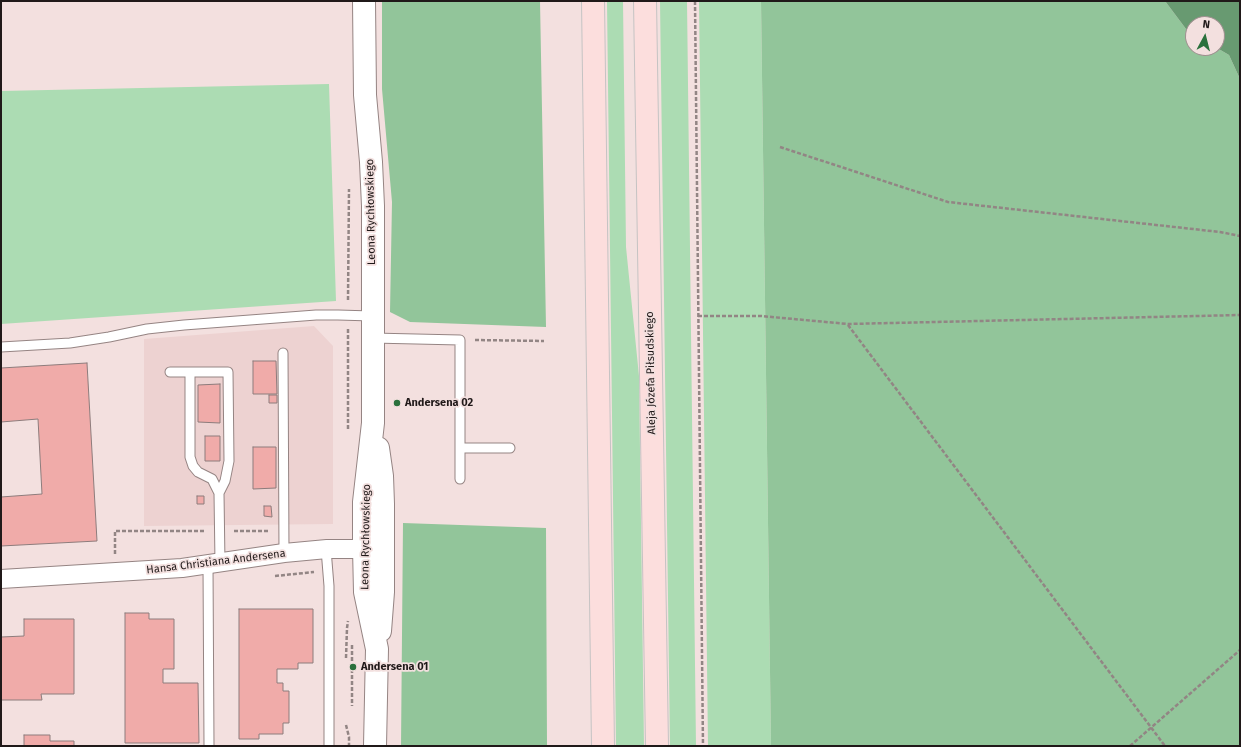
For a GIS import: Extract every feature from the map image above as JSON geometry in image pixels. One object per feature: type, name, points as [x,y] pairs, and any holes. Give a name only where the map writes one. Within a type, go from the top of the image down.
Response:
[{"type":"main road","points":[[593,1],[603,746]]},
{"type":"main road","name":"Aleja Józefa Piłsudskiego","points":[[645,1],[657,746]]},
{"type":"street","name":"Leona Rychłowskiego","points":[[364,1],[365,95],[373,206],[372,423],[364,502],[373,549],[365,592],[377,649],[375,746]]},
{"type":"street","name":"Hansa Christiana Andersena","points":[[1,579],[182,568],[284,553],[326,549],[373,549]]},
{"type":"lane","points":[[1,347],[70,343],[147,329],[184,325],[316,315],[372,316]]},
{"type":"lane","points":[[372,338],[460,340],[460,479]]},
{"type":"lane","points":[[284,353],[284,553]]},
{"type":"lane","points":[[170,372],[228,372],[229,461],[225,481],[219,493]]},
{"type":"lane","points":[[190,373],[190,457],[192,466],[198,472],[212,479],[219,493],[220,530],[214,564],[209,746]]},
{"type":"lane","points":[[460,448],[510,448]]},
{"type":"lane","points":[[326,549],[329,586],[329,746]]},
{"type":"path","points":[[695,1],[703,746]]},
{"type":"path","points":[[780,147],[948,202],[1220,232],[1240,236]]},
{"type":"path","points":[[348,427],[349,182]]},
{"type":"path","points":[[698,316],[761,316],[848,324],[1240,315]]},
{"type":"path","points":[[848,324],[1166,746]]},
{"type":"path","points":[[460,340],[544,341]]},
{"type":"path","points":[[115,560],[115,531],[284,530]]},
{"type":"path","points":[[1130,746],[1240,650]]},
{"type":"path","points":[[349,737],[349,746]]},
{"type":"shaded area","points":[[382,1],[540,1],[546,327],[410,322],[390,312],[392,202],[382,89]]},
{"type":"shaded area","points":[[607,1],[623,1],[626,247],[639,376],[644,746],[616,746]]},
{"type":"shaded area","points":[[660,1],[687,1],[696,746],[670,746]]},
{"type":"shaded area","points":[[699,1],[761,1],[771,746],[708,746]]},
{"type":"shaded area","points":[[761,1],[1165,1],[1185,28],[1185,56],[1225,56],[1225,53],[1229,55],[1240,79],[1240,746],[771,746]]},
{"type":"shaded area","points":[[1165,1],[1240,1],[1240,79],[1229,55],[1225,53],[1225,16],[1185,16],[1185,28]]},
{"type":"shaded area","points":[[329,84],[336,301],[1,324],[1,91]]},
{"type":"shaded area","points":[[314,326],[333,346],[333,524],[144,526],[144,339]]},
{"type":"shaded area","points":[[403,523],[546,528],[547,746],[401,746]]},
{"type":"building","points":[[253,361],[276,361],[277,394],[253,394]]},
{"type":"building","points":[[87,363],[97,541],[1,546],[1,497],[42,494],[38,419],[1,422],[1,368]]},
{"type":"building","points":[[220,384],[220,423],[198,422],[198,385]]},
{"type":"building","points":[[269,395],[277,395],[277,403],[269,403]]},
{"type":"building","points":[[205,436],[220,436],[220,461],[205,461]]},
{"type":"building","points":[[253,447],[276,447],[276,488],[253,489]]},
{"type":"building","points":[[197,496],[204,496],[204,504],[197,504]]},
{"type":"building","points":[[264,506],[271,506],[272,517],[264,516]]},
{"type":"building","points":[[239,609],[313,609],[313,663],[298,663],[298,669],[277,669],[277,683],[283,683],[283,691],[289,691],[289,723],[283,723],[283,734],[259,734],[259,739],[239,739]]},
{"type":"building","points":[[125,613],[149,613],[149,619],[174,619],[174,669],[163,669],[163,683],[198,683],[199,743],[125,743]]},
{"type":"building","points":[[24,619],[74,619],[74,694],[41,694],[42,700],[1,700],[1,637],[24,636]]},
{"type":"building","points":[[24,735],[50,735],[50,741],[74,741],[74,746],[24,746]]},
{"type":"place","name":"Andersena 02","points":[[397,403]]},
{"type":"place","name":"Andersena 01","points":[[353,667]]}]
